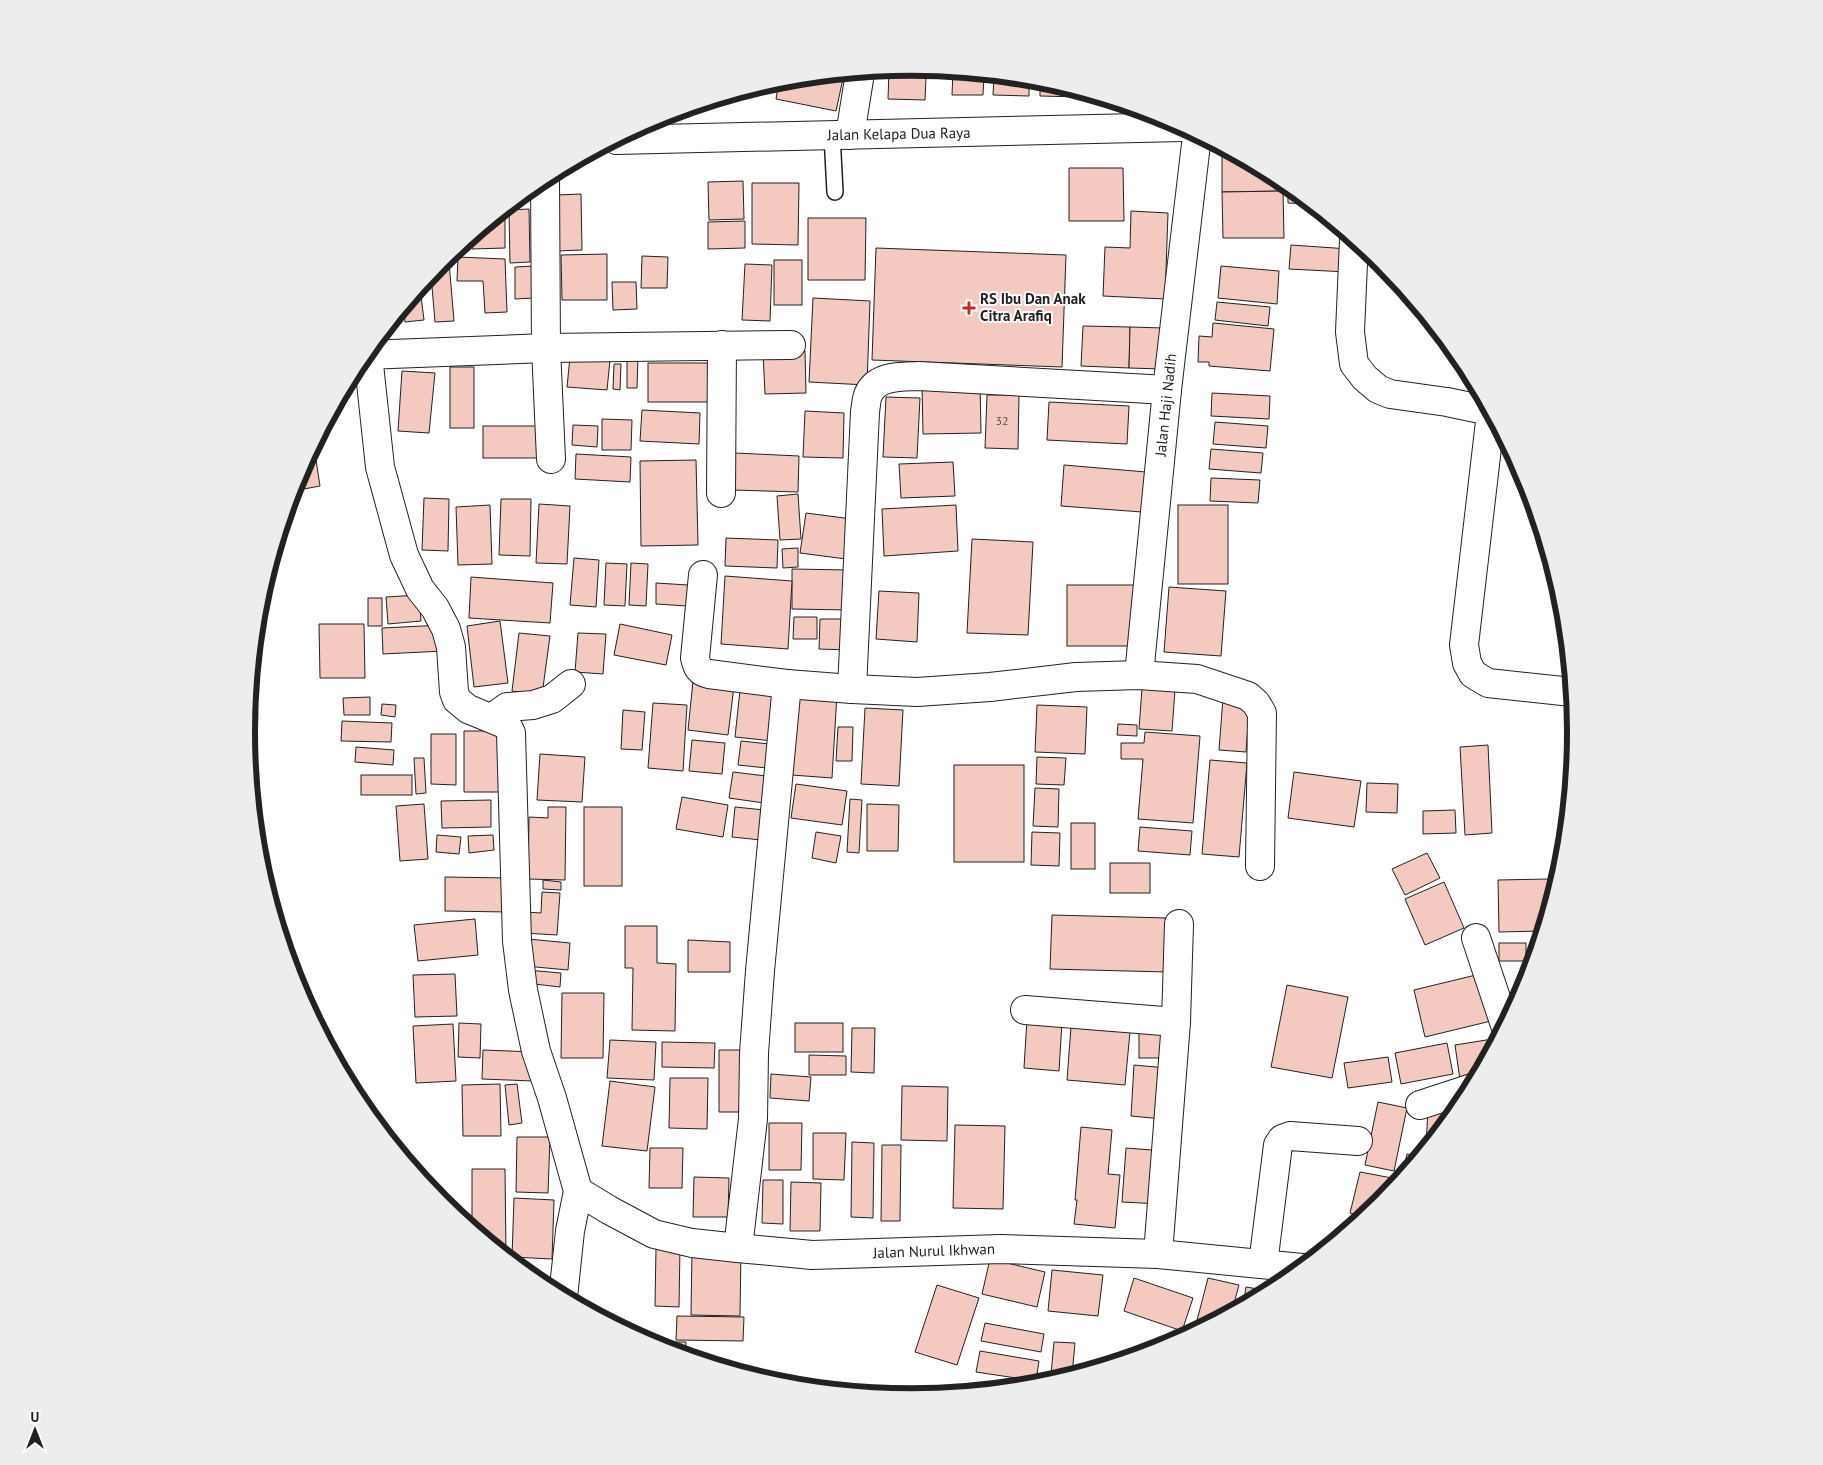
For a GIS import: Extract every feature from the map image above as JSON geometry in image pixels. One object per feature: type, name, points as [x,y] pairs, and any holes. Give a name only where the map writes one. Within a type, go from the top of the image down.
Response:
[{"type":"street","points":[[841,135],[858,79]]},
{"type":"street","name":"Jalan Kelapa Dua Raya","points":[[630,140],[1166,127]]},
{"type":"street","name":"Jalan Haji Nadih","points":[[1139,675],[1167,390],[1197,142]]},
{"type":"street","points":[[546,188],[546,348],[551,459]]},
{"type":"street","points":[[1354,248],[1350,332],[1354,364],[1365,378],[1378,389],[1390,394],[1447,402],[1483,410]]},
{"type":"street","points":[[721,493],[722,345]]},
{"type":"street","points":[[376,355],[546,348],[791,345]]},
{"type":"street","points":[[368,365],[380,467],[404,555],[420,589],[435,608],[446,629],[450,647],[454,692],[457,700],[468,709],[507,725],[511,733],[517,941],[526,1010],[536,1051],[552,1098],[578,1191],[570,1231],[564,1289]]},
{"type":"street","points":[[852,689],[865,412],[869,392],[889,378],[919,376],[1167,390]]},
{"type":"street","points":[[1489,421],[1464,645],[1467,663],[1473,674],[1488,684],[1566,691]]},
{"type":"street","points":[[703,575],[696,658],[698,668],[703,673],[787,684],[917,692],[990,687],[1076,677],[1139,675],[1197,679],[1248,696],[1256,702],[1262,713],[1260,866]]},
{"type":"street","points":[[492,718],[507,707],[533,705],[552,699],[571,684]]},
{"type":"street","points":[[738,1248],[753,1118],[754,1053],[760,971],[787,684]]},
{"type":"street","points":[[1158,1254],[1176,1022],[1179,924]]},
{"type":"street","points":[[1476,938],[1503,1016]]},
{"type":"street","points":[[1025,1010],[1176,1022]]},
{"type":"street","points":[[1420,1105],[1460,1092]]},
{"type":"street","points":[[1263,1264],[1278,1144],[1282,1139],[1290,1136],[1358,1141]]},
{"type":"street","name":"Jalan Nurul Ikhwan","points":[[578,1191],[608,1210],[654,1234],[692,1242],[738,1248],[812,1255],[1001,1249],[1158,1254],[1292,1267]]},
{"type":"lane","points":[[835,192],[841,135]]},
{"type":"building","points":[[889,77],[944,78],[926,78],[925,100],[888,99]]},
{"type":"building","points":[[953,78],[984,81],[983,95],[952,95]]},
{"type":"building","points":[[843,80],[836,111],[776,99],[777,90]]},
{"type":"building","points":[[994,82],[1029,87],[1029,96],[993,95]]},
{"type":"building","points":[[1040,89],[1072,97],[1040,96]]},
{"type":"building","points":[[1222,155],[1282,191],[1222,192]]},
{"type":"building","points":[[1069,168],[1123,168],[1124,221],[1069,221]]},
{"type":"building","points":[[743,181],[744,219],[709,220],[708,182]]},
{"type":"building","points":[[752,183],[799,183],[798,245],[752,244]]},
{"type":"building","points":[[1222,192],[1283,192],[1284,238],[1223,238]]},
{"type":"building","points":[[581,194],[582,250],[557,251],[557,195]]},
{"type":"building","points":[[1288,196],[1299,203],[1288,203]]},
{"type":"building","points":[[529,209],[530,262],[510,263],[509,214],[515,210]]},
{"type":"building","points":[[1131,211],[1168,213],[1165,299],[1103,296],[1105,247],[1130,248]]},
{"type":"building","points":[[505,218],[505,248],[472,249],[472,245]]},
{"type":"building","points":[[808,218],[866,218],[865,280],[808,280]]},
{"type":"building","points":[[745,221],[745,248],[708,249],[708,222]]},
{"type":"building","points":[[1291,245],[1349,249],[1347,272],[1289,269]]},
{"type":"building","name":"RS Ibu Dan Anak Citra Arafiq","points":[[876,248],[1066,255],[1062,367],[872,360]]},
{"type":"building","points":[[607,254],[607,300],[562,300],[561,255]]},
{"type":"building","points":[[1361,254],[1370,263],[1361,263]]},
{"type":"building","points":[[642,256],[668,257],[667,288],[641,288]]},
{"type":"building","points":[[459,257],[505,259],[507,312],[485,313],[483,281],[457,281]]},
{"type":"building","points":[[774,260],[802,260],[802,305],[774,305]]},
{"type":"building","points":[[745,264],[772,265],[770,321],[742,320]]},
{"type":"building","points":[[449,266],[454,321],[435,322],[432,285]]},
{"type":"building","points":[[533,266],[533,298],[515,299],[515,267]]},
{"type":"building","points":[[1221,266],[1279,271],[1277,304],[1218,298]]},
{"type":"building","points":[[612,282],[636,282],[637,309],[613,310]]},
{"type":"building","points":[[421,297],[424,320],[405,322],[405,316]]},
{"type":"building","points":[[813,298],[870,301],[867,385],[809,382]]},
{"type":"building","points":[[1217,302],[1270,307],[1268,326],[1215,320]]},
{"type":"building","points":[[1213,323],[1274,329],[1270,371],[1209,366],[1209,362],[1198,362],[1199,336],[1212,337]]},
{"type":"building","points":[[1083,326],[1130,327],[1129,368],[1081,366]]},
{"type":"building","points":[[1130,327],[1164,328],[1163,369],[1129,368]]},
{"type":"building","points":[[805,351],[806,393],[765,394],[763,353]]},
{"type":"building","points":[[627,356],[638,356],[637,388],[627,388]]},
{"type":"building","points":[[570,357],[610,360],[607,390],[567,387]]},
{"type":"building","points":[[648,363],[711,363],[711,402],[648,402]]},
{"type":"building","points":[[614,364],[621,364],[620,390],[613,389]]},
{"type":"building","points":[[450,367],[474,367],[474,428],[450,428]]},
{"type":"building","points":[[402,371],[435,373],[429,433],[398,431]]},
{"type":"building","points":[[980,383],[981,433],[923,434],[922,384]]},
{"type":"building","points":[[1212,393],[1270,396],[1269,419],[1211,416]]},
{"type":"building","points":[[987,395],[1019,395],[1018,449],[985,448]]},
{"type":"building","points":[[886,397],[920,398],[917,458],[883,457]]},
{"type":"building","points":[[1049,402],[1129,406],[1127,444],[1047,440]]},
{"type":"building","points":[[642,410],[700,413],[699,444],[640,441]]},
{"type":"building","points":[[805,411],[844,413],[843,458],[803,457]]},
{"type":"building","points":[[602,419],[632,420],[631,450],[602,450]]},
{"type":"building","points":[[1215,422],[1268,426],[1266,448],[1213,444]]},
{"type":"building","points":[[573,425],[598,426],[597,447],[572,445]]},
{"type":"building","points":[[483,426],[541,426],[541,458],[483,458]]},
{"type":"building","points":[[1211,449],[1263,453],[1261,473],[1209,469]]},
{"type":"building","points":[[735,453],[799,456],[798,492],[734,490]]},
{"type":"building","points":[[576,454],[631,457],[630,482],[575,479]]},
{"type":"building","points":[[316,458],[320,486],[302,489]]},
{"type":"building","points":[[696,460],[698,545],[641,546],[640,461]]},
{"type":"building","points":[[953,462],[955,496],[901,498],[899,464]]},
{"type":"building","points":[[1064,465],[1146,472],[1142,512],[1061,506]]},
{"type":"building","points":[[1211,478],[1260,480],[1258,503],[1210,501]]},
{"type":"building","points":[[798,494],[801,539],[780,540],[777,496]]},
{"type":"building","points":[[424,498],[449,499],[448,551],[422,550]]},
{"type":"building","points":[[501,499],[531,499],[530,556],[499,555]]},
{"type":"building","points":[[539,504],[570,506],[567,564],[536,563]]},
{"type":"building","points":[[490,505],[492,564],[458,565],[456,507]]},
{"type":"building","points":[[956,505],[958,551],[884,556],[882,509]]},
{"type":"building","points":[[1178,505],[1228,505],[1228,584],[1178,584]]},
{"type":"building","points":[[806,513],[852,519],[846,559],[800,553]]},
{"type":"building","points":[[726,538],[778,540],[777,568],[725,566]]},
{"type":"building","points":[[972,539],[1033,542],[1028,635],[967,633]]},
{"type":"building","points":[[798,548],[798,567],[783,568],[782,549]]},
{"type":"building","points":[[574,558],[599,560],[596,607],[570,605]]},
{"type":"building","points":[[606,563],[627,564],[625,606],[604,605]]},
{"type":"building","points":[[631,563],[648,564],[646,606],[629,605]]},
{"type":"building","points":[[792,569],[849,570],[849,610],[792,609]]},
{"type":"building","points":[[725,576],[792,581],[788,649],[721,644]]},
{"type":"building","points":[[471,577],[553,583],[550,623],[469,618]]},
{"type":"building","points":[[656,583],[688,585],[687,606],[656,604]]},
{"type":"building","points":[[1067,585],[1138,585],[1138,646],[1067,646]]},
{"type":"building","points":[[1169,587],[1226,591],[1221,656],[1164,652]]},
{"type":"building","points":[[879,591],[919,593],[917,642],[876,639]]},
{"type":"building","points":[[419,595],[421,621],[388,624],[386,597]]},
{"type":"building","points":[[368,598],[382,598],[382,626],[368,626]]},
{"type":"building","points":[[794,617],[817,617],[817,639],[793,639]]},
{"type":"building","points":[[820,619],[849,619],[849,650],[819,649]]},
{"type":"building","points":[[500,621],[508,683],[474,687],[467,626]]},
{"type":"building","points":[[319,624],[364,624],[365,678],[320,678]]},
{"type":"building","points":[[620,624],[672,635],[666,665],[614,655]]},
{"type":"building","points":[[443,625],[444,651],[383,654],[382,628]]},
{"type":"building","points":[[519,633],[550,636],[542,695],[512,691]]},
{"type":"building","points":[[578,633],[606,634],[603,674],[575,672]]},
{"type":"building","points":[[693,681],[734,686],[728,735],[688,730]]},
{"type":"building","points":[[741,681],[779,686],[773,741],[735,737]]},
{"type":"building","points":[[1142,688],[1175,690],[1172,731],[1139,729]]},
{"type":"building","points":[[797,691],[837,694],[832,778],[792,775]]},
{"type":"building","points":[[370,697],[370,715],[344,715],[343,698]]},
{"type":"building","points":[[1223,698],[1250,700],[1246,752],[1219,750]]},
{"type":"building","points":[[653,703],[687,705],[683,771],[648,768]]},
{"type":"building","points":[[382,704],[396,705],[395,717],[381,715]]},
{"type":"building","points":[[1037,705],[1087,707],[1085,754],[1035,752]]},
{"type":"building","points":[[865,708],[903,710],[899,786],[861,784]]},
{"type":"building","points":[[623,710],[645,712],[642,750],[621,749]]},
{"type":"building","points":[[342,721],[392,723],[391,742],[341,741]]},
{"type":"building","points":[[1118,724],[1137,725],[1137,736],[1117,735]]},
{"type":"building","points":[[838,727],[853,727],[852,761],[836,761]]},
{"type":"building","points":[[464,731],[501,731],[502,792],[464,792]]},
{"type":"building","points":[[1145,732],[1200,736],[1193,823],[1138,819],[1143,759],[1121,759],[1121,743],[1144,743]]},
{"type":"building","points":[[431,734],[456,734],[456,785],[431,784]]},
{"type":"building","points":[[692,740],[725,743],[722,774],[689,771]]},
{"type":"building","points":[[741,741],[779,745],[776,769],[738,765]]},
{"type":"building","points":[[1488,745],[1492,833],[1465,835],[1460,747]]},
{"type":"building","points":[[356,747],[394,750],[393,765],[355,762]]},
{"type":"building","points":[[540,754],[585,757],[582,802],[537,800]]},
{"type":"building","points":[[1037,757],[1066,758],[1064,785],[1036,784]]},
{"type":"building","points":[[414,758],[424,758],[426,793],[416,794]]},
{"type":"building","points":[[1210,760],[1247,763],[1239,857],[1202,854]]},
{"type":"building","points":[[954,765],[1024,765],[1024,862],[954,862]]},
{"type":"building","points":[[733,772],[774,777],[771,804],[729,798]]},
{"type":"building","points":[[1294,772],[1361,781],[1354,827],[1288,818]]},
{"type":"building","points":[[361,775],[412,775],[412,795],[361,795]]},
{"type":"building","points":[[1367,783],[1398,784],[1397,813],[1366,812]]},
{"type":"building","points":[[796,784],[847,791],[842,825],[791,818]]},
{"type":"building","points":[[1035,788],[1059,789],[1058,827],[1033,826]]},
{"type":"building","points":[[682,797],[728,805],[723,837],[676,829]]},
{"type":"building","points":[[850,799],[862,800],[859,853],[847,852]]},
{"type":"building","points":[[491,800],[491,827],[442,828],[441,801]]},
{"type":"building","points":[[424,804],[428,859],[400,861],[396,806]]},
{"type":"building","points":[[867,804],[899,805],[898,851],[867,851]]},
{"type":"building","points":[[548,807],[566,807],[565,880],[528,879],[529,817],[548,818]]},
{"type":"building","points":[[584,807],[622,807],[622,886],[584,886]]},
{"type":"building","points":[[735,807],[774,811],[771,841],[732,837]]},
{"type":"building","points":[[1455,810],[1456,833],[1423,834],[1423,811]]},
{"type":"building","points":[[1071,823],[1095,823],[1095,869],[1071,869]]},
{"type":"building","points":[[1140,827],[1192,831],[1190,855],[1138,851]]},
{"type":"building","points":[[816,832],[841,836],[836,863],[812,858]]},
{"type":"building","points":[[1032,832],[1060,833],[1059,866],[1031,865]]},
{"type":"building","points":[[437,835],[461,837],[459,854],[436,852]]},
{"type":"building","points":[[493,835],[494,850],[469,853],[468,836]]},
{"type":"building","points":[[1427,853],[1440,878],[1405,895],[1392,869]]},
{"type":"building","points":[[1110,863],[1150,863],[1150,893],[1110,893]]},
{"type":"building","points":[[445,877],[509,878],[509,912],[445,911]]},
{"type":"building","points":[[1548,879],[1548,889],[1536,931],[1499,932],[1498,880]]},
{"type":"building","points":[[543,880],[561,882],[561,890],[543,889]]},
{"type":"building","points":[[1444,882],[1464,928],[1425,945],[1405,899]]},
{"type":"building","points":[[542,892],[560,893],[557,935],[523,933],[525,912],[541,913]]},
{"type":"building","points":[[1052,915],[1168,918],[1167,972],[1050,969]]},
{"type":"building","points":[[475,919],[478,955],[418,961],[414,925]]},
{"type":"building","points":[[625,926],[657,926],[657,963],[676,964],[675,1031],[632,1030],[633,968],[625,968]]},
{"type":"building","points":[[528,939],[570,943],[568,970],[525,966]]},
{"type":"building","points":[[688,940],[730,942],[730,972],[688,972]]},
{"type":"building","points":[[1499,943],[1526,943],[1526,961],[1499,961]]},
{"type":"building","points":[[527,970],[561,973],[560,987],[526,983]]},
{"type":"building","points":[[455,974],[457,1016],[415,1017],[413,975]]},
{"type":"building","points":[[1480,974],[1491,1021],[1425,1037],[1414,990]]},
{"type":"building","points":[[1287,985],[1348,997],[1332,1078],[1271,1067]]},
{"type":"building","points":[[562,993],[604,993],[603,1058],[561,1058]]},
{"type":"building","points":[[1027,1019],[1062,1022],[1059,1071],[1024,1068]]},
{"type":"building","points":[[459,1023],[481,1024],[480,1058],[458,1057]]},
{"type":"building","points":[[795,1023],[843,1023],[843,1052],[795,1052]]},
{"type":"building","points":[[453,1024],[456,1081],[416,1083],[413,1026]]},
{"type":"building","points":[[1071,1027],[1130,1032],[1125,1085],[1067,1080]]},
{"type":"building","points":[[852,1028],[875,1028],[874,1073],[851,1072]]},
{"type":"building","points":[[1139,1029],[1166,1029],[1166,1058],[1139,1058]]},
{"type":"building","points":[[1491,1039],[1469,1079],[1460,1080],[1455,1045]]},
{"type":"building","points":[[610,1040],[656,1042],[654,1080],[607,1078]]},
{"type":"building","points":[[662,1042],[715,1043],[714,1068],[662,1067]]},
{"type":"building","points":[[1447,1043],[1453,1074],[1401,1084],[1395,1053]]},
{"type":"building","points":[[483,1050],[534,1052],[533,1081],[482,1079]]},
{"type":"building","points":[[719,1050],[751,1050],[750,1112],[719,1112]]},
{"type":"building","points":[[809,1055],[846,1056],[846,1075],[809,1075]]},
{"type":"building","points":[[1388,1057],[1392,1082],[1348,1088],[1344,1063]]},
{"type":"building","points":[[1134,1065],[1167,1068],[1163,1119],[1131,1116]]},
{"type":"building","points":[[771,1074],[811,1077],[809,1101],[770,1098]]},
{"type":"building","points":[[670,1078],[708,1078],[707,1129],[669,1128]]},
{"type":"building","points":[[610,1081],[655,1087],[647,1151],[602,1146]]},
{"type":"building","points":[[500,1084],[501,1136],[463,1136],[462,1085]]},
{"type":"building","points":[[517,1084],[522,1123],[509,1125],[505,1085]]},
{"type":"building","points":[[902,1086],[948,1087],[947,1141],[901,1140]]},
{"type":"building","points":[[1378,1102],[1407,1108],[1394,1171],[1365,1165]]},
{"type":"building","points":[[1428,1108],[1449,1109],[1432,1132],[1426,1139]]},
{"type":"building","points":[[769,1123],[802,1123],[801,1170],[769,1170]]},
{"type":"building","points":[[955,1125],[1005,1126],[1003,1209],[953,1208]]},
{"type":"building","points":[[1081,1127],[1112,1130],[1108,1174],[1120,1175],[1115,1228],[1074,1224]]},
{"type":"building","points":[[813,1133],[846,1133],[844,1180],[813,1179]]},
{"type":"building","points":[[517,1137],[550,1137],[548,1193],[516,1192]]},
{"type":"building","points":[[852,1142],[874,1143],[873,1218],[851,1217]]},
{"type":"building","points":[[882,1145],[901,1145],[900,1221],[881,1221]]},
{"type":"building","points":[[650,1148],[683,1148],[682,1188],[649,1188]]},
{"type":"building","points":[[1126,1148],[1164,1151],[1160,1204],[1122,1202]]},
{"type":"building","points":[[1407,1154],[1413,1155],[1405,1165],[1404,1166]]},
{"type":"building","points":[[472,1169],[505,1169],[506,1248],[472,1220]]},
{"type":"building","points":[[1360,1172],[1392,1178],[1376,1197],[1356,1215],[1350,1213]]},
{"type":"building","points":[[694,1177],[729,1178],[728,1217],[693,1217]]},
{"type":"building","points":[[763,1180],[783,1180],[783,1224],[762,1223]]},
{"type":"building","points":[[791,1182],[821,1183],[820,1231],[790,1231]]},
{"type":"building","points":[[514,1198],[554,1200],[552,1259],[518,1257],[512,1253]]},
{"type":"building","points":[[656,1248],[680,1248],[679,1307],[655,1306]]},
{"type":"building","points":[[692,1249],[741,1250],[740,1316],[691,1315]]},
{"type":"building","points":[[990,1259],[1045,1272],[1037,1307],[982,1294]]},
{"type":"building","points":[[1052,1270],[1103,1275],[1098,1316],[1048,1311]]},
{"type":"building","points":[[1134,1278],[1193,1298],[1181,1331],[1124,1311]]},
{"type":"building","points":[[1208,1278],[1239,1285],[1234,1304],[1196,1324]]},
{"type":"building","points":[[937,1285],[979,1298],[957,1365],[915,1352]]},
{"type":"building","points":[[1246,1287],[1259,1289],[1244,1298]]},
{"type":"building","points":[[677,1316],[744,1317],[743,1341],[676,1340]]},
{"type":"building","points":[[985,1323],[1044,1334],[1041,1352],[981,1341]]},
{"type":"building","points":[[668,1342],[686,1342],[686,1349]]},
{"type":"building","points":[[1054,1342],[1075,1343],[1073,1368],[1051,1373]]},
{"type":"building","points":[[980,1351],[1039,1361],[1037,1377],[1022,1379],[976,1372]]},
{"type":"place","name":"RS Ibu Dan Anak Citra Arafiq","points":[[969,308]]}]
